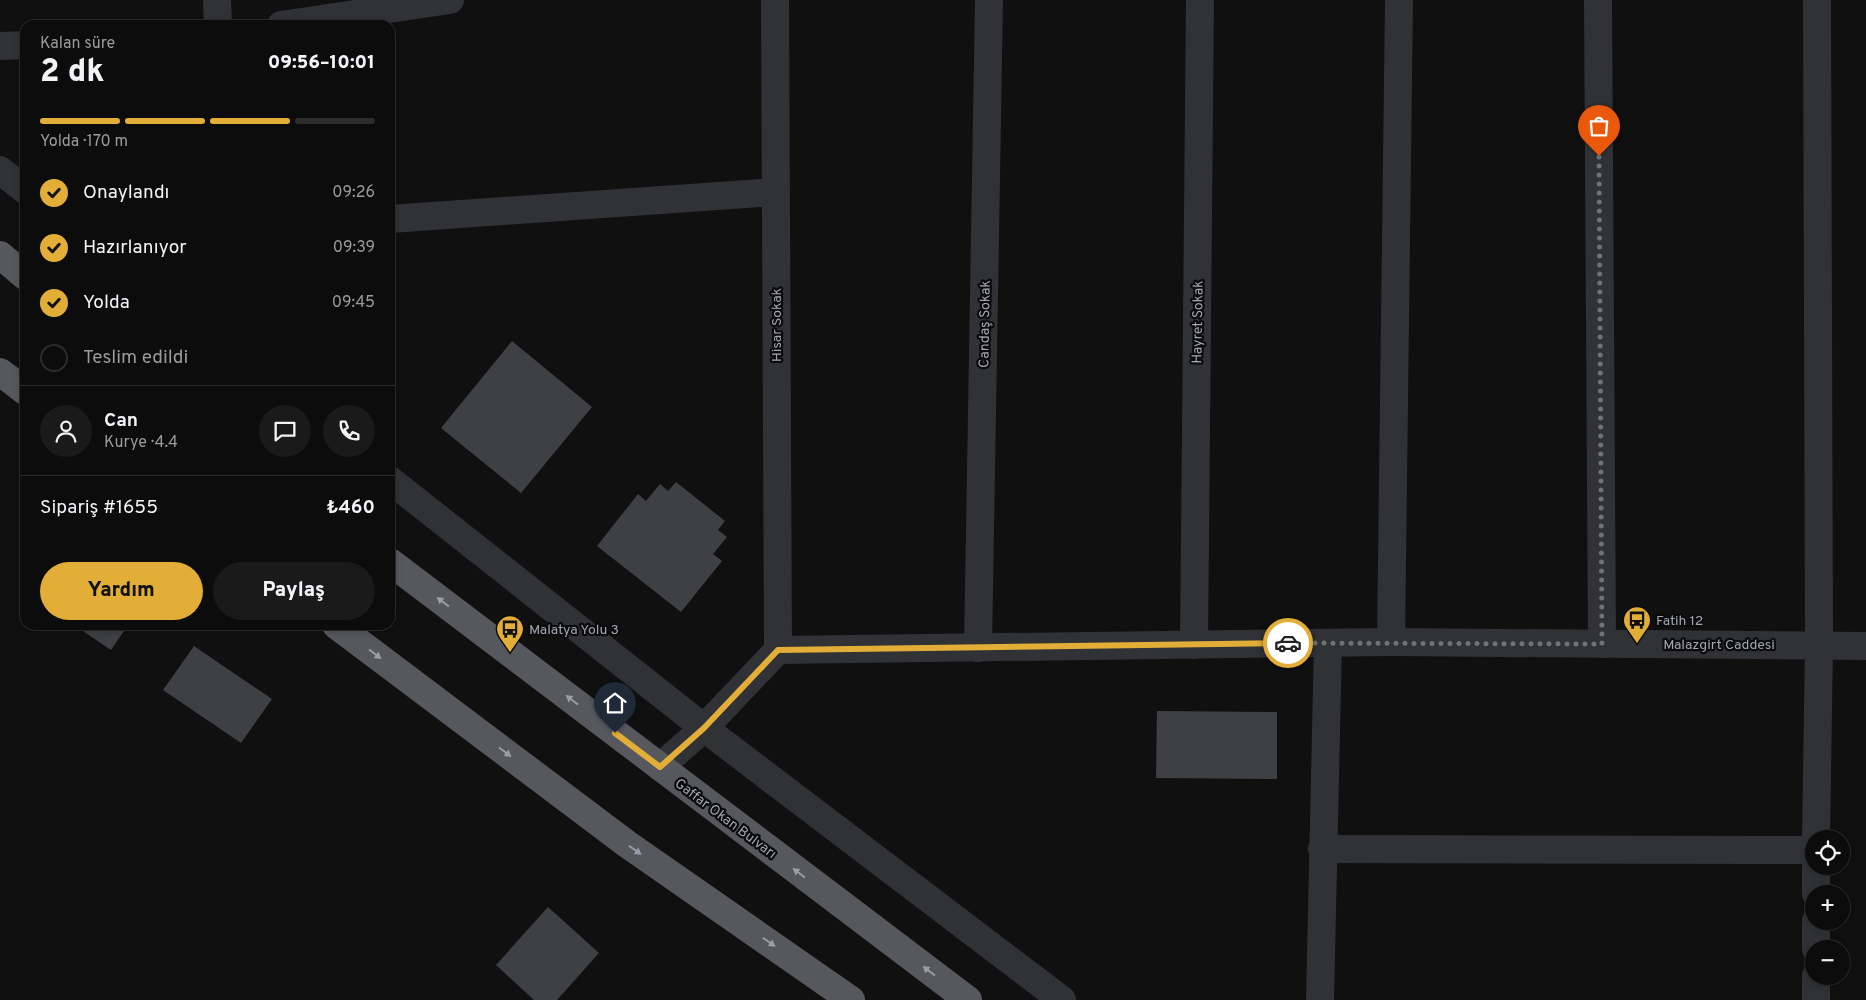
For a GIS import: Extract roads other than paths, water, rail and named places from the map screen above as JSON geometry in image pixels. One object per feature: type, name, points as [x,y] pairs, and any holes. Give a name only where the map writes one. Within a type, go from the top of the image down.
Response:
[{"type":"highway","points":[[0,255],[20,272]]},
{"type":"highway","points":[[0,372],[20,387]]},
{"type":"highway","name":"Gaffar Okan Bulvarı","points":[[395,566],[968,1000]]},
{"type":"highway","points":[[343,630],[627,844],[851,1000]]},
{"type":"street","points":[[217,0],[218,20]]},
{"type":"street","points":[[317,20],[450,0]]},
{"type":"street","name":"Hisar Sokak","points":[[775,0],[778,650]]},
{"type":"street","name":"Candaş Sokak","points":[[978,648],[989,0]]},
{"type":"street","name":"Hayret Sokak","points":[[1194,645],[1200,0]]},
{"type":"street","points":[[1391,642],[1399,0]]},
{"type":"street","points":[[1598,0],[1602,644]]},
{"type":"street","points":[[1816,830],[1819,645],[1817,0]]},
{"type":"street","points":[[0,46],[20,45]]},
{"type":"street","points":[[0,170],[20,186]]},
{"type":"street","points":[[395,219],[775,192]]},
{"type":"street","points":[[395,484],[704,728],[1062,1000]]},
{"type":"street","name":"Malazgirt Caddesi","points":[[778,650],[1391,642],[1866,646]]},
{"type":"street","points":[[1320,1000],[1328,643]]},
{"type":"street","points":[[660,767],[704,728],[778,650]]},
{"type":"street","points":[[1322,849],[1805,850]]},
{"type":"street","points":[[1816,985],[1816,1000]]},
{"type":"place","name":"Fatih 12","points":[[1637,644]]},
{"type":"place","name":"Malatya Yolu 3","points":[[510,653]]}]
